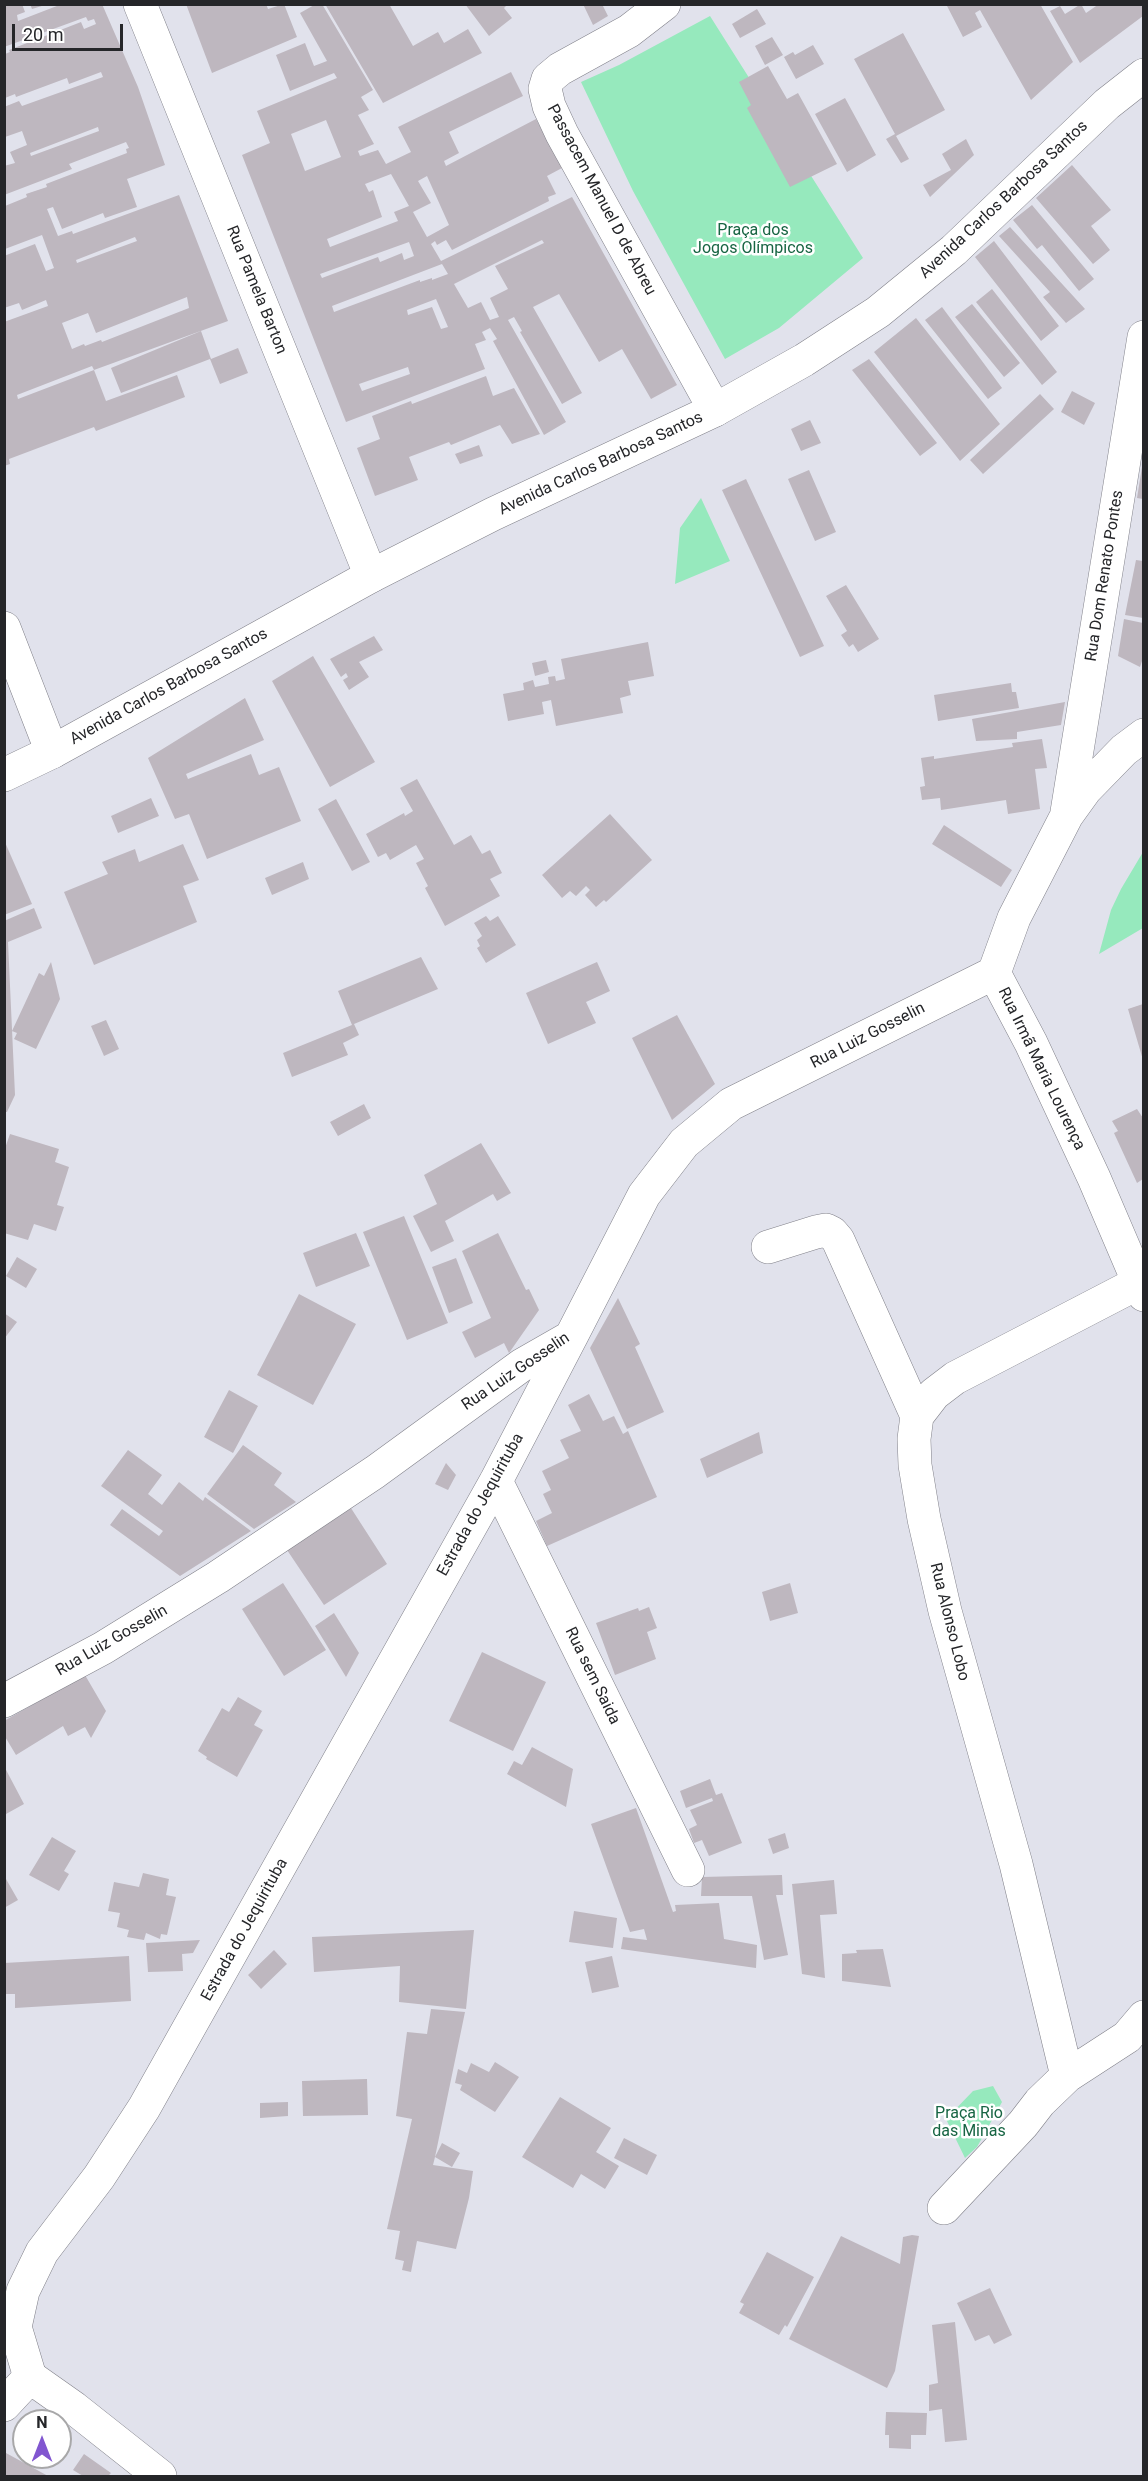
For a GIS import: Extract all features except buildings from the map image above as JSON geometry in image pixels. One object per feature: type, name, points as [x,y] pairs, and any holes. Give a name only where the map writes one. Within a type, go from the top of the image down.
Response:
[{"type":"street","name":"Rua Pamela Barton","points":[[140,4],[371,576]]},
{"type":"street","name":"Passacem Manuel D de Abreu","points":[[664,4],[629,31],[560,69],[548,79],[545,88],[549,106],[562,134],[715,410]]},
{"type":"street","name":"Avenida Carlos Barbosa Santos","points":[[4,775],[52,752],[371,576],[493,514],[715,410],[804,360],[878,312],[954,250],[1107,104],[1143,75]]},
{"type":"street","name":"Rua Dom Renato Pontes","points":[[1067,815],[1143,336]]},
{"type":"street","points":[[4,628],[52,752]]},
{"type":"street","name":"Rua Irmã Maria Lourença","points":[[1141,1289],[1094,1178],[994,973],[1014,918],[1067,815],[1085,790],[1116,758],[1143,735]]},
{"type":"street","name":"Rua Luiz Gosselin","points":[[4,1701],[103,1648],[218,1577],[375,1472],[522,1365],[571,1337],[644,1195],[684,1143],[731,1104],[994,973]]},
{"type":"street","points":[[768,1247],[816,1232],[826,1230],[832,1233],[838,1240],[917,1416],[934,1394],[956,1378],[1141,1289]]},
{"type":"street","name":"Estrada do Jequirituba","points":[[30,2377],[15,2327],[23,2291],[42,2252],[99,2177],[144,2108],[496,1481],[571,1337]]},
{"type":"street","name":"Rua Alonso Lobo","points":[[917,1416],[914,1439],[915,1465],[924,1519],[970,1702],[1019,1875],[1068,2076]]},
{"type":"street","name":"Rua sem Saida","points":[[496,1481],[688,1870]]},
{"type":"street","points":[[944,2208],[1023,2124],[1040,2102],[1068,2076],[1127,2037],[1143,2017]]},
{"type":"street","points":[[4,2405],[30,2377],[74,2408],[160,2476]]},
{"type":"green space","name":"Praça dos Jogos Olímpicos","points":[[710,16],[863,258],[779,328],[725,359],[633,191],[581,82],[619,65]]},
{"type":"green space","points":[[701,498],[730,561],[675,584],[680,528]]},
{"type":"green space","points":[[1143,852],[1143,928],[1099,954],[1111,910]]},
{"type":"green space","name":"Praça Rio das Minas","points":[[993,2086],[1002,2102],[977,2147],[965,2158],[946,2119],[973,2091]]}]
